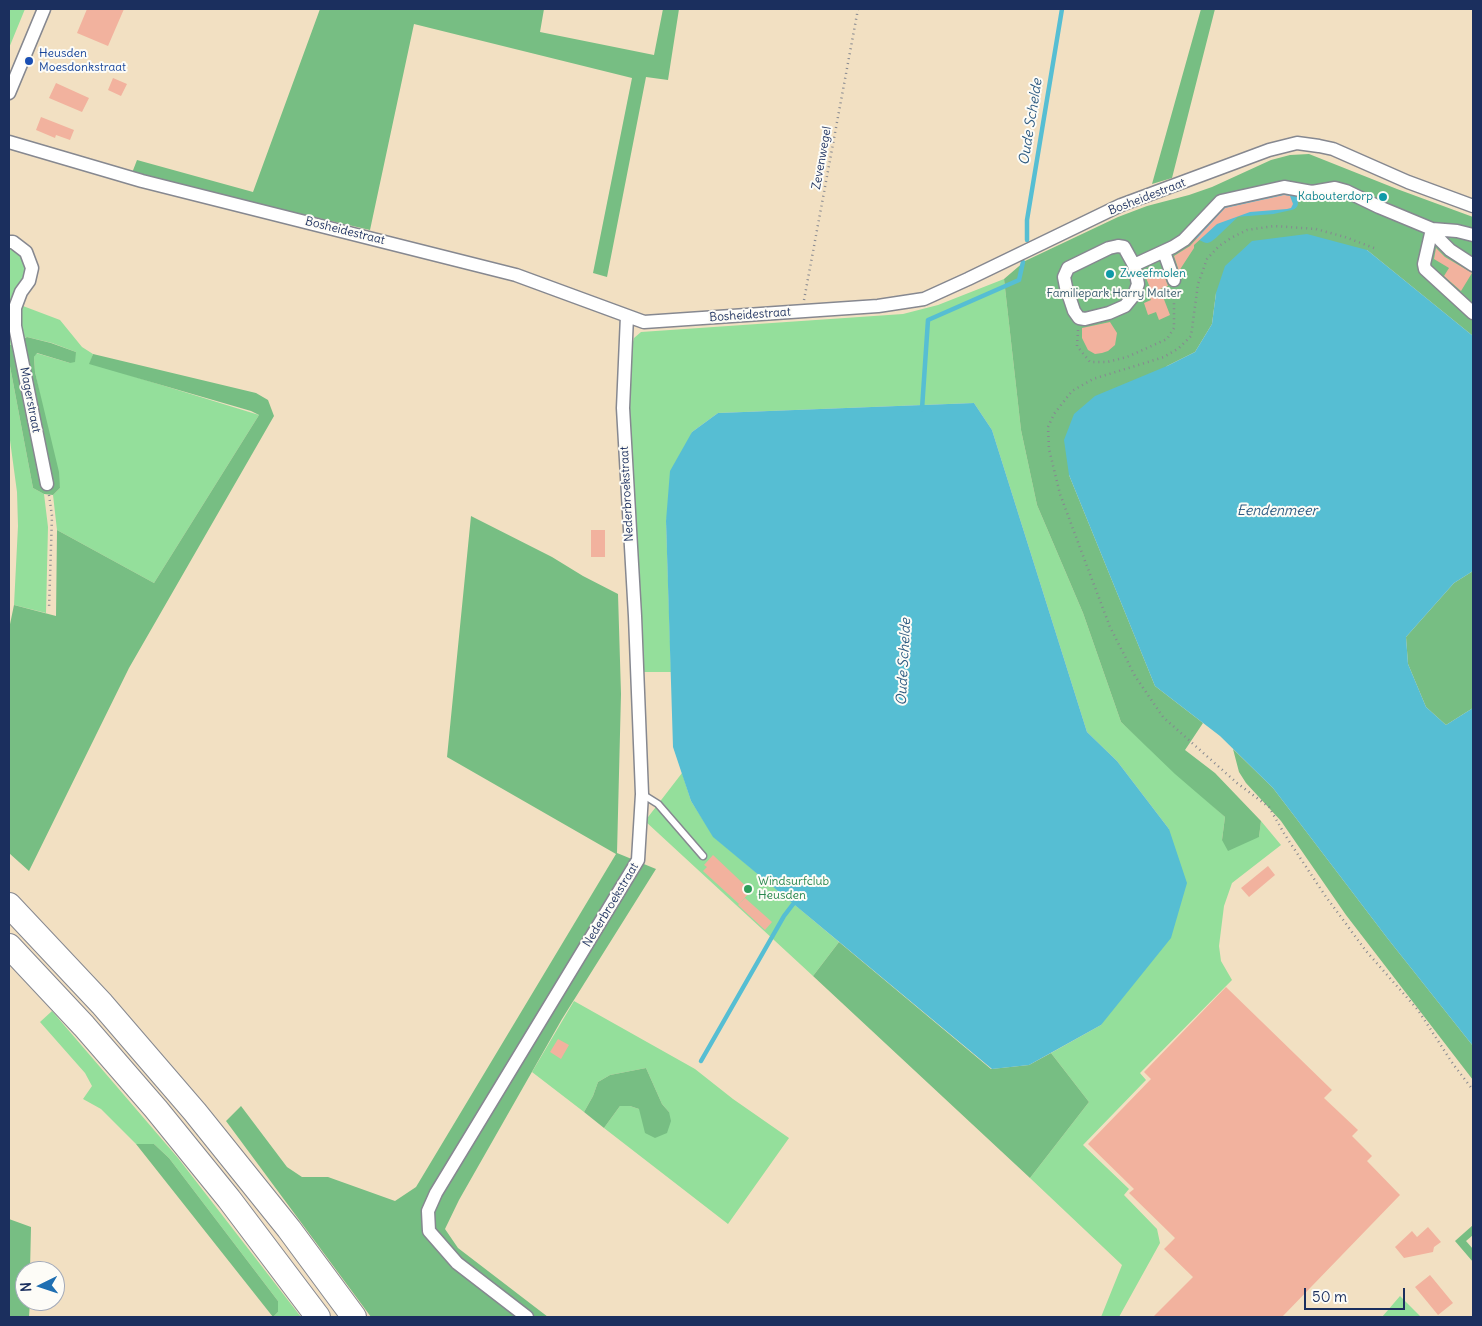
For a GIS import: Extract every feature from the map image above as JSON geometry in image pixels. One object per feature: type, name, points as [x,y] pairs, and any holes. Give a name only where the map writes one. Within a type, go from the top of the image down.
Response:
[{"type":"highway","points":[[9,905],[102,1004],[195,1112],[289,1229],[354,1317]]},
{"type":"highway","points":[[9,946],[84,1026],[156,1109],[229,1199],[318,1317]]},
{"type":"street","points":[[9,93],[44,9]]},
{"type":"street","name":"Bosheidestraat","points":[[9,142],[142,181],[516,275],[644,322],[878,306],[924,299],[1121,205],[1269,150],[1297,144],[1319,146],[1334,150],[1408,182],[1473,206]]},
{"type":"street","points":[[1134,265],[1164,252],[1184,240],[1222,200],[1284,187],[1312,192],[1335,188],[1346,191],[1379,208],[1432,229],[1457,231],[1473,235]]},
{"type":"street","points":[[1432,229],[1450,250],[1473,265]]},
{"type":"street","points":[[1432,229],[1424,264],[1425,269],[1473,313]]},
{"type":"street","name":"Magerstraat","points":[[9,242],[13,242],[26,252],[32,268],[29,281],[21,292],[15,308],[15,326],[47,484]]},
{"type":"street","points":[[1118,246],[1124,248],[1134,265],[1138,284],[1134,295],[1124,306],[1095,317],[1079,318],[1074,312],[1066,287],[1064,276],[1068,268],[1109,248],[1118,246]]},
{"type":"street","points":[[1164,252],[1172,284]]},
{"type":"street","name":"Nederbroekstraat","points":[[527,1317],[457,1263],[429,1231],[428,1211],[436,1193],[638,860],[642,794],[635,616],[622,408],[627,316]]},
{"type":"lane","points":[[642,794],[658,804],[703,856]]},
{"type":"path","name":"Zevenwegel","points":[[802,311],[858,9]]},
{"type":"path","points":[[1374,248],[1316,229],[1274,226],[1247,230],[1231,238],[1219,246],[1207,259],[1198,284],[1191,336],[1179,348],[1164,357],[1093,379],[1072,391],[1054,414],[1048,427],[1049,449],[1060,494],[1110,627],[1135,676],[1163,717],[1237,783],[1269,807],[1324,894],[1366,951],[1418,1010],[1453,1064],[1473,1090]]},
{"type":"path","points":[[1079,318],[1078,346],[1090,362],[1107,362],[1126,357],[1167,339],[1174,328],[1172,284]]},
{"type":"path","points":[[47,484],[52,516],[49,609]]},
{"type":"green space","points":[[9,9],[25,9],[9,48]]},
{"type":"green space","points":[[320,9],[544,9],[540,32],[654,55],[663,9],[679,9],[668,80],[646,77],[607,277],[593,273],[632,78],[414,24],[370,230],[132,173],[137,160],[253,192]]},
{"type":"green space","points":[[1201,9],[1215,9],[1172,178],[1152,184]]},
{"type":"green space","name":"Familiepark Harry Malter","points":[[1309,154],[1473,217],[1473,336],[1367,250],[1216,293],[1212,324],[1195,352],[1167,366],[1069,475],[1155,686],[1203,723],[1185,750],[1215,773],[1261,821],[1259,837],[1228,851],[1222,840],[1225,817],[1175,774],[1121,722],[1083,613],[1037,505],[1021,430],[1004,279],[1025,261],[1118,217],[1147,206],[1212,187],[1271,160],[1290,155]]},
{"type":"green space","points":[[9,245],[27,259],[15,342],[10,345],[9,356]]},
{"type":"green space","points":[[1004,279],[1021,430],[1037,505],[1083,613],[1121,722],[1225,817],[1222,840],[1259,837],[1261,821],[1281,845],[1232,883],[1224,906],[1219,946],[1221,961],[1232,980],[1140,1073],[1146,1080],[1083,1145],[1129,1189],[1124,1195],[1157,1229],[1160,1243],[1119,1317],[1101,1317],[1122,1265],[1030,1178],[1089,1102],[1051,1053],[1101,1025],[1169,829],[1117,761],[1087,732],[992,430],[974,403],[718,413],[692,432],[666,521],[671,672],[644,672],[630,424],[630,354],[634,338],[641,332],[903,314],[938,305]]},
{"type":"green space","points":[[23,306],[60,320],[82,347],[93,354],[90,363],[259,415],[154,583],[57,530],[53,495],[60,488],[35,372],[34,357],[36,353],[70,363],[76,352],[52,343],[27,337],[21,339],[21,314]]},
{"type":"green space","points":[[27,337],[76,352],[75,362],[70,363],[37,353],[34,357],[35,372],[59,472],[60,488],[53,495],[44,494],[33,488],[9,361],[10,345]]},
{"type":"green space","points":[[93,354],[256,393],[268,400],[274,416],[129,668],[29,871],[9,853],[9,629],[14,605],[56,616],[57,530],[154,583],[259,415],[251,411],[89,364]]},
{"type":"green space","points":[[9,361],[33,488],[44,494],[48,527],[46,613],[14,605],[18,526],[17,492],[9,433]]},
{"type":"green space","points":[[471,516],[552,557],[618,594],[621,694],[617,853],[656,869],[562,1019],[459,1200],[445,1229],[458,1248],[548,1317],[371,1317],[226,1121],[241,1106],[287,1167],[302,1177],[328,1177],[395,1201],[416,1187],[616,854],[447,757]]},
{"type":"green space","points":[[1473,571],[1473,708],[1446,725],[1426,707],[1408,664],[1406,637],[1454,583]]},
{"type":"green space","points":[[1233,749],[1273,788],[1388,939],[1473,1046],[1473,1080],[1346,915],[1281,821],[1246,783],[1239,772]]},
{"type":"green space","name":"Windsurfclub Heusden","points":[[682,773],[691,801],[714,837],[839,942],[813,976],[645,821]]},
{"type":"green space","points":[[839,942],[991,1069],[1029,1065],[1051,1053],[1089,1102],[1030,1178],[813,976]]},
{"type":"green space","points":[[574,1001],[695,1069],[733,1099],[789,1138],[728,1224],[604,1128],[620,1106],[669,1112],[662,1104],[646,1068],[610,1075],[598,1082],[584,1112],[532,1072]]},
{"type":"green space","points":[[52,1011],[178,1158],[301,1317],[273,1317],[278,1312],[278,1301],[169,1158],[154,1144],[136,1144],[101,1109],[83,1099],[92,1086],[85,1073],[40,1022]]},
{"type":"green space","points":[[646,1068],[662,1104],[669,1112],[671,1121],[667,1133],[655,1138],[645,1133],[639,1109],[630,1106],[620,1106],[604,1128],[584,1112],[598,1082],[610,1075]]},
{"type":"green space","points":[[136,1144],[154,1144],[169,1158],[278,1301],[278,1312],[273,1317]]},
{"type":"green space","points":[[9,1219],[31,1227],[30,1261],[15,1261],[15,1311],[29,1311],[29,1317],[9,1317]]},
{"type":"green space","points":[[1473,1225],[1473,1235],[1466,1241],[1473,1249],[1473,1262],[1455,1241]]},
{"type":"green space","points":[[1400,1296],[1421,1317],[1382,1317]]},
{"type":"water","name":"Eendenmeer","points":[[1307,234],[1367,250],[1473,336],[1473,571],[1454,583],[1406,637],[1408,664],[1426,707],[1446,725],[1473,708],[1473,1046],[1388,939],[1273,788],[1220,736],[1155,686],[1069,475],[1064,440],[1074,414],[1095,396],[1167,366],[1195,352],[1212,324],[1216,293],[1225,266],[1252,241]]},
{"type":"water","points":[[974,403],[992,430],[1087,732],[1117,761],[1169,829],[1187,883],[1171,938],[1101,1025],[1029,1065],[992,1069],[713,837],[691,801],[673,747],[666,521],[670,471],[692,432],[718,413]]},
{"type":"building","points":[[87,9],[124,9],[108,46],[77,33]]},
{"type":"building","points":[[113,78],[127,84],[121,96],[108,90]]},
{"type":"building","points":[[56,83],[89,98],[82,112],[49,98]]},
{"type":"building","points":[[41,117],[74,130],[70,140],[56,135],[55,138],[36,130]]},
{"type":"building","points":[[1284,195],[1290,196],[1293,204],[1291,208],[1250,212],[1217,224],[1194,245],[1179,271],[1174,256],[1190,246],[1225,208]]},
{"type":"building","points":[[1436,248],[1445,257],[1472,273],[1461,291],[1444,276],[1449,268],[1434,259]]},
{"type":"building","points":[[1154,269],[1156,273],[1162,270],[1168,286],[1160,289],[1170,315],[1159,320],[1156,312],[1148,315],[1144,303],[1151,300],[1148,292],[1151,290],[1144,273]]},
{"type":"building","points":[[1110,322],[1117,333],[1115,345],[1102,353],[1095,354],[1088,350],[1082,338],[1082,328]]},
{"type":"building","points":[[591,530],[605,530],[605,557],[591,557]]},
{"type":"building","points":[[713,855],[751,891],[739,904],[703,871],[707,867],[704,865]]},
{"type":"building","points":[[1268,866],[1275,875],[1249,897],[1241,888]]},
{"type":"building","points":[[745,898],[772,922],[765,930],[738,905]]},
{"type":"building","points":[[1226,987],[1332,1090],[1324,1098],[1358,1130],[1352,1136],[1372,1156],[1367,1161],[1400,1195],[1282,1317],[1153,1317],[1193,1277],[1164,1249],[1175,1238],[1129,1193],[1134,1189],[1088,1144],[1151,1079],[1144,1072]]},
{"type":"building","points":[[558,1039],[569,1045],[561,1059],[550,1052]]},
{"type":"building","points":[[1428,1227],[1441,1242],[1434,1247],[1433,1252],[1404,1258],[1395,1247],[1412,1231],[1417,1237]]},
{"type":"building","points":[[1430,1275],[1453,1303],[1438,1315],[1415,1287]]},
{"type":"waterway","name":"Oude Schelde","points":[[1027,240],[1027,220],[1062,9]]},
{"type":"waterway","points":[[1279,195],[1290,195],[1291,203],[1273,207],[1235,210],[1207,236],[1201,233],[1228,205],[1279,195]]},
{"type":"waterway","name":"Oude Schelde","points":[[922,409],[928,320],[1019,280],[1023,262]]},
{"type":"waterway","name":"Oude Schelde","points":[[701,1061],[784,916],[797,899]]},
{"type":"place","name":"Heusden Moesdonkstraat","points":[[29,61]]},
{"type":"place","name":"Kabouterdorp","points":[[1383,197]]},
{"type":"place","name":"Zweefmolen","points":[[1110,274]]},
{"type":"place","name":"Windsurfclub Heusden","points":[[748,889]]}]
